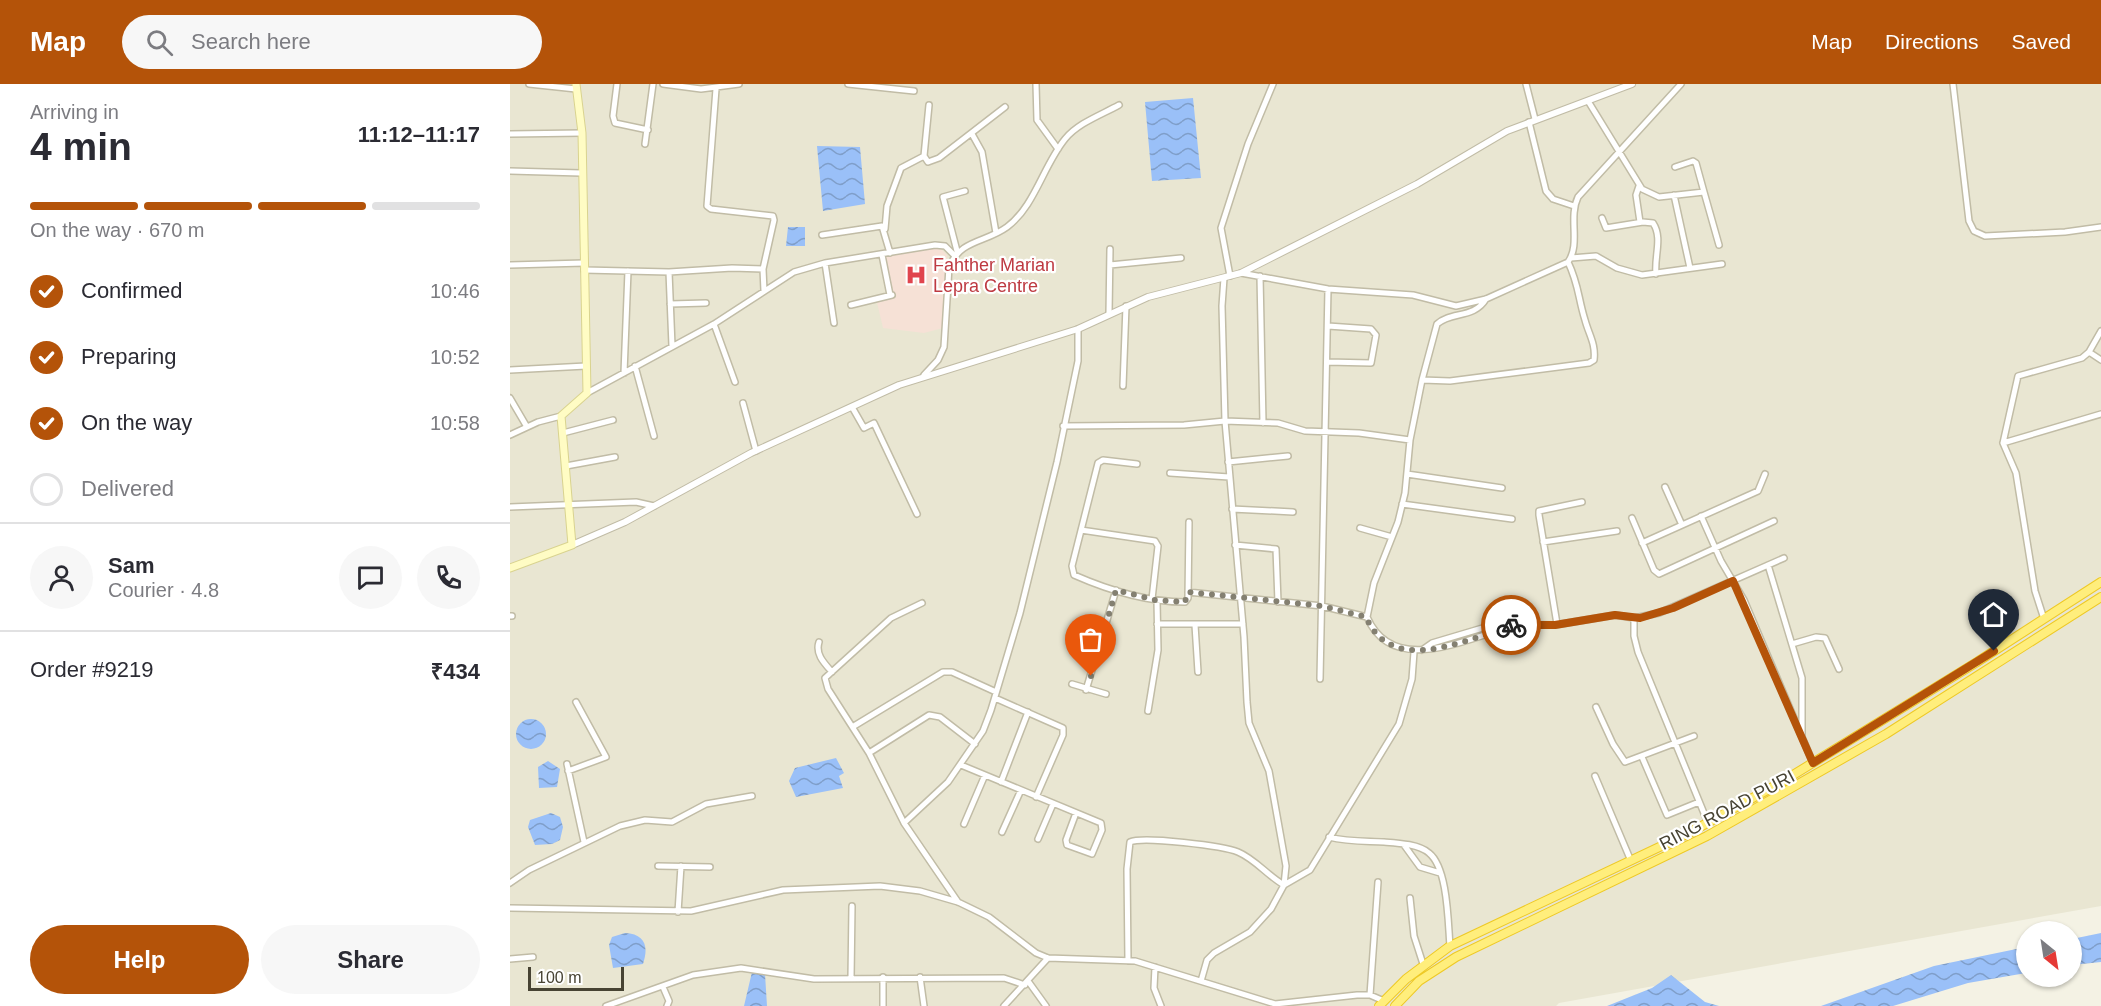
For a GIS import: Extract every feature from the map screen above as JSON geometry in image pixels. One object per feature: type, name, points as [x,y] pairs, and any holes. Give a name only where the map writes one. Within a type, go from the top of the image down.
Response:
[{"type":"highway","name":"RING ROAD PURI","points":[[1382,1003],[1423,964],[1450,946],[1708,822],[1813,763],[2101,582]]},
{"type":"highway","name":"RING ROAD PURI","points":[[1395,1006],[1419,981],[1456,957],[1717,830],[1886,734],[2101,597]]},
{"type":"main road","points":[[510,568],[572,544],[561,416],[587,393],[582,133],[576,86]]},
{"type":"street","points":[[529,84],[576,86]]},
{"type":"street","points":[[617,84],[615,123],[648,130]]},
{"type":"street","points":[[645,144],[653,84]]},
{"type":"street","points":[[663,84],[716,89],[739,84]]},
{"type":"street","points":[[853,84],[914,91]]},
{"type":"street","points":[[1036,84],[1037,120],[1058,149]]},
{"type":"street","points":[[1201,981],[1207,960],[1214,953],[1260,923],[1278,898],[1284,885],[1286,866],[1272,781],[1249,723],[1243,624],[1225,421],[1222,306],[1227,277],[1221,228],[1248,144],[1273,84]]},
{"type":"street","points":[[1526,84],[1540,173],[1546,191],[1553,199],[1574,206]]},
{"type":"street","points":[[572,544],[654,506],[756,451],[924,375],[1078,329],[1148,297],[1241,273],[1417,184],[1507,131],[1632,84]]},
{"type":"street","points":[[1422,380],[1450,381],[1592,362],[1595,358],[1593,337],[1584,318],[1578,282],[1569,260],[1574,206],[1585,188],[1681,84]]},
{"type":"street","points":[[1953,84],[1969,221],[1974,231],[1985,236],[2076,231],[2101,227]]},
{"type":"street","points":[[716,89],[707,206],[711,209],[773,216],[763,269],[764,291]]},
{"type":"street","points":[[1588,100],[1639,186],[1650,195],[1704,192]]},
{"type":"street","points":[[929,105],[924,156],[928,162],[972,134],[1005,107]]},
{"type":"street","points":[[924,375],[938,360],[944,347],[949,267],[956,253],[996,233],[1021,214],[1058,149],[1080,126],[1119,105]]},
{"type":"street","points":[[510,134],[582,133]]},
{"type":"street","points":[[972,134],[982,152],[996,233]]},
{"type":"street","points":[[890,254],[885,229],[887,206],[901,168],[924,156]]},
{"type":"street","points":[[1674,167],[1693,161],[1696,163],[1719,244]]},
{"type":"street","points":[[510,171],[581,173]]},
{"type":"street","points":[[1639,186],[1636,195],[1640,222]]},
{"type":"street","points":[[956,253],[943,197],[965,192]]},
{"type":"street","points":[[1674,195],[1690,268]]},
{"type":"street","points":[[1602,218],[1606,228],[1640,222],[1649,222],[1655,226],[1659,240],[1654,256],[1656,274]]},
{"type":"street","points":[[822,235],[879,226],[885,229]]},
{"type":"street","points":[[587,393],[714,324],[794,272],[825,263],[934,245],[945,246],[956,253]]},
{"type":"street","points":[[1109,314],[1110,249]]},
{"type":"street","points":[[851,305],[891,295],[882,255]]},
{"type":"street","points":[[1241,273],[1328,289],[1413,295],[1456,306],[1486,299],[1569,260],[1596,256],[1634,274],[1656,274],[1722,264]]},
{"type":"street","points":[[1110,265],[1181,258]]},
{"type":"street","points":[[825,263],[834,323]]},
{"type":"street","points":[[510,265],[584,267],[628,272],[763,269]]},
{"type":"street","points":[[624,373],[628,272]]},
{"type":"street","points":[[669,272],[672,346]]},
{"type":"street","points":[[1260,276],[1263,423]]},
{"type":"street","points":[[1320,679],[1328,289]]},
{"type":"street","points":[[1486,299],[1475,311],[1443,319],[1437,324],[1422,380],[1410,440],[1402,504],[1374,583],[1366,617],[1371,627],[1389,643],[1414,652],[1432,643],[1496,624],[1557,624],[1615,615],[1634,618],[1673,608],[1784,558]]},
{"type":"street","points":[[669,304],[706,303]]},
{"type":"street","points":[[1123,386],[1126,306]]},
{"type":"street","points":[[714,324],[735,382]]},
{"type":"street","points":[[1327,362],[1371,363],[1376,335],[1371,329],[1328,326]]},
{"type":"street","points":[[904,823],[948,782],[961,765],[983,731],[996,695],[1023,601],[1064,426],[1078,361],[1078,329]]},
{"type":"street","points":[[2044,619],[2035,591],[2016,473],[2002,443],[2018,376],[2082,358],[2089,352],[2101,331]]},
{"type":"street","points":[[2089,352],[2101,360]]},
{"type":"street","points":[[510,370],[586,366]]},
{"type":"street","points":[[635,366],[654,436]]},
{"type":"street","points":[[510,398],[527,427]]},
{"type":"street","points":[[742,403],[756,451]]},
{"type":"street","points":[[852,407],[864,428],[874,423],[917,514]]},
{"type":"street","points":[[2002,443],[2101,414]]},
{"type":"street","points":[[510,435],[561,416]]},
{"type":"street","points":[[563,434],[613,420]]},
{"type":"street","points":[[1064,426],[1184,425],[1225,421],[1278,423],[1305,431],[1410,440]]},
{"type":"street","points":[[1228,462],[1288,456]]},
{"type":"street","points":[[566,466],[615,457]]},
{"type":"street","points":[[1137,464],[1100,461],[1072,572],[1096,585],[1154,600],[1185,602],[1188,592],[1189,522]]},
{"type":"street","points":[[1170,473],[1229,477]]},
{"type":"street","points":[[1407,474],[1502,488]]},
{"type":"street","points":[[1642,543],[1758,491],[1765,474]]},
{"type":"street","points":[[1665,487],[1682,525]]},
{"type":"street","points":[[510,507],[636,502],[654,506]]},
{"type":"street","points":[[1557,624],[1539,511],[1582,502]]},
{"type":"street","points":[[1402,504],[1512,519]]},
{"type":"street","points":[[1232,509],[1293,512]]},
{"type":"street","points":[[1701,516],[1733,581],[1813,763]]},
{"type":"street","points":[[1632,518],[1654,570],[1659,574],[1774,521]]},
{"type":"street","points":[[1360,528],[1392,537]]},
{"type":"street","points":[[1081,531],[1155,541],[1158,546],[1154,600],[1158,655],[1149,711]]},
{"type":"street","points":[[1543,542],[1617,531]]},
{"type":"street","points":[[1235,545],[1273,548],[1278,551],[1278,602]]},
{"type":"street","points":[[1768,565],[1804,689],[1802,739]]},
{"type":"street","points":[[1086,690],[1116,590]]},
{"type":"street","points":[[1188,592],[1322,606],[1366,617]]},
{"type":"street","points":[[922,603],[891,618],[825,678],[825,684],[854,726],[904,823],[958,902]]},
{"type":"street","points":[[1634,618],[1636,644],[1708,822]]},
{"type":"street","points":[[1157,624],[1243,624]]},
{"type":"street","points":[[1195,625],[1198,672]]},
{"type":"street","points":[[1792,644],[1816,637],[1825,638],[1839,669]]},
{"type":"street","points":[[819,642],[817,648],[819,656],[832,672]]},
{"type":"street","points":[[1284,885],[1310,870],[1399,724],[1412,679],[1414,652]]},
{"type":"street","points":[[854,726],[943,672],[952,672],[1060,726],[1064,731],[1036,797]]},
{"type":"street","points":[[1072,684],[1086,690],[1106,694]]},
{"type":"street","points":[[568,771],[606,758],[576,702]]},
{"type":"street","points":[[1596,707],[1612,744],[1628,762],[1694,736]]},
{"type":"street","points":[[1001,782],[1028,712]]},
{"type":"street","points":[[869,753],[929,715],[940,717],[975,744]]},
{"type":"street","points":[[1642,757],[1667,815],[1699,802]]},
{"type":"street","points":[[567,764],[584,842]]},
{"type":"street","points":[[961,765],[1076,813],[1102,826],[1092,854],[1067,845],[1066,840],[1076,813]]},
{"type":"street","points":[[964,824],[985,776]]},
{"type":"street","points":[[1595,776],[1631,861]]},
{"type":"street","points":[[1002,832],[1021,790]]},
{"type":"street","points":[[511,880],[584,842],[632,822],[645,820],[672,822],[706,804],[752,796]]},
{"type":"street","points":[[1038,840],[1053,804]]},
{"type":"street","points":[[1329,837],[1346,841],[1404,845],[1429,853],[1440,873],[1447,904],[1450,946]]},
{"type":"street","points":[[1128,961],[1128,845],[1134,840],[1230,849],[1247,856],[1284,885]]},
{"type":"street","points":[[1404,845],[1420,867],[1440,873]]},
{"type":"street","points":[[658,866],[710,867]]},
{"type":"street","points":[[678,912],[681,866]]},
{"type":"street","points":[[1370,995],[1378,882]]},
{"type":"street","points":[[510,908],[678,912],[711,908],[783,890],[864,886],[920,891],[958,902],[989,917],[1036,953],[1048,958],[1128,961],[1155,967],[1275,1004],[1370,995],[1382,1003]]},
{"type":"street","points":[[1410,898],[1414,936],[1423,964]]},
{"type":"street","points":[[851,978],[852,906]]},
{"type":"street","points":[[510,959],[533,957]]},
{"type":"street","points":[[1004,1006],[1048,958]]},
{"type":"street","points":[[1155,967],[1154,988],[1161,1006]]},
{"type":"street","points":[[606,1006],[693,975],[741,968],[814,979],[920,976],[1004,978],[1027,983],[1046,1006]]},
{"type":"street","points":[[920,976],[924,1006]]},
{"type":"street","points":[[883,977],[883,1006]]},
{"type":"street","points":[[663,987],[669,1001],[667,1006]]},
{"type":"shaded area","points":[[510,84],[2101,84],[2101,906],[1559,1003],[1556,1006],[510,1006]]},
{"type":"shaded area","name":"Fahther Marian Lepra Centre","points":[[939,247],[947,255],[943,328],[924,333],[883,328],[876,298],[891,293],[883,256]]},
{"type":"water","points":[[1193,98],[1201,178],[1152,181],[1145,102]]},
{"type":"water","points":[[817,146],[860,147],[865,204],[823,211]]},
{"type":"water","points":[[788,227],[805,227],[805,246],[786,246]]},
{"type":"water","points":[[531,719],[542,723],[546,734],[542,745],[531,749],[520,745],[516,734],[520,723]]},
{"type":"water","points":[[836,758],[844,773],[839,776],[843,788],[796,797],[789,781],[795,768]]},
{"type":"water","points":[[548,761],[560,769],[557,787],[539,788],[538,767]]},
{"type":"water","points":[[551,813],[560,817],[563,827],[560,840],[552,844],[535,845],[528,827],[530,820]]},
{"type":"water","points":[[625,933],[637,936],[644,942],[646,952],[643,964],[613,968],[609,945],[612,937]]},
{"type":"water","points":[[2101,933],[2101,962],[2082,964],[2082,937]]},
{"type":"water","points":[[2016,949],[2016,975],[1968,983],[1893,1006],[1821,1006],[1934,966]]},
{"type":"water","points":[[752,972],[765,974],[767,1006],[744,1006]]},
{"type":"water","points":[[1671,975],[1705,1002],[1719,1006],[1607,1006],[1652,988]]},
{"type":"way so far","points":[[1091,676],[1116,590],[1157,601],[1185,602],[1188,592],[1338,608],[1366,617],[1378,635],[1389,643],[1414,652],[1433,650],[1511,625]]},
{"type":"place","name":"Fahther Marian Lepra Centre","points":[[916,275]]},
{"type":"route","points":[[1511,625],[1555,625],[1615,615],[1640,618],[1673,608],[1733,581],[1744,600],[1813,763],[1994,651]]}]
